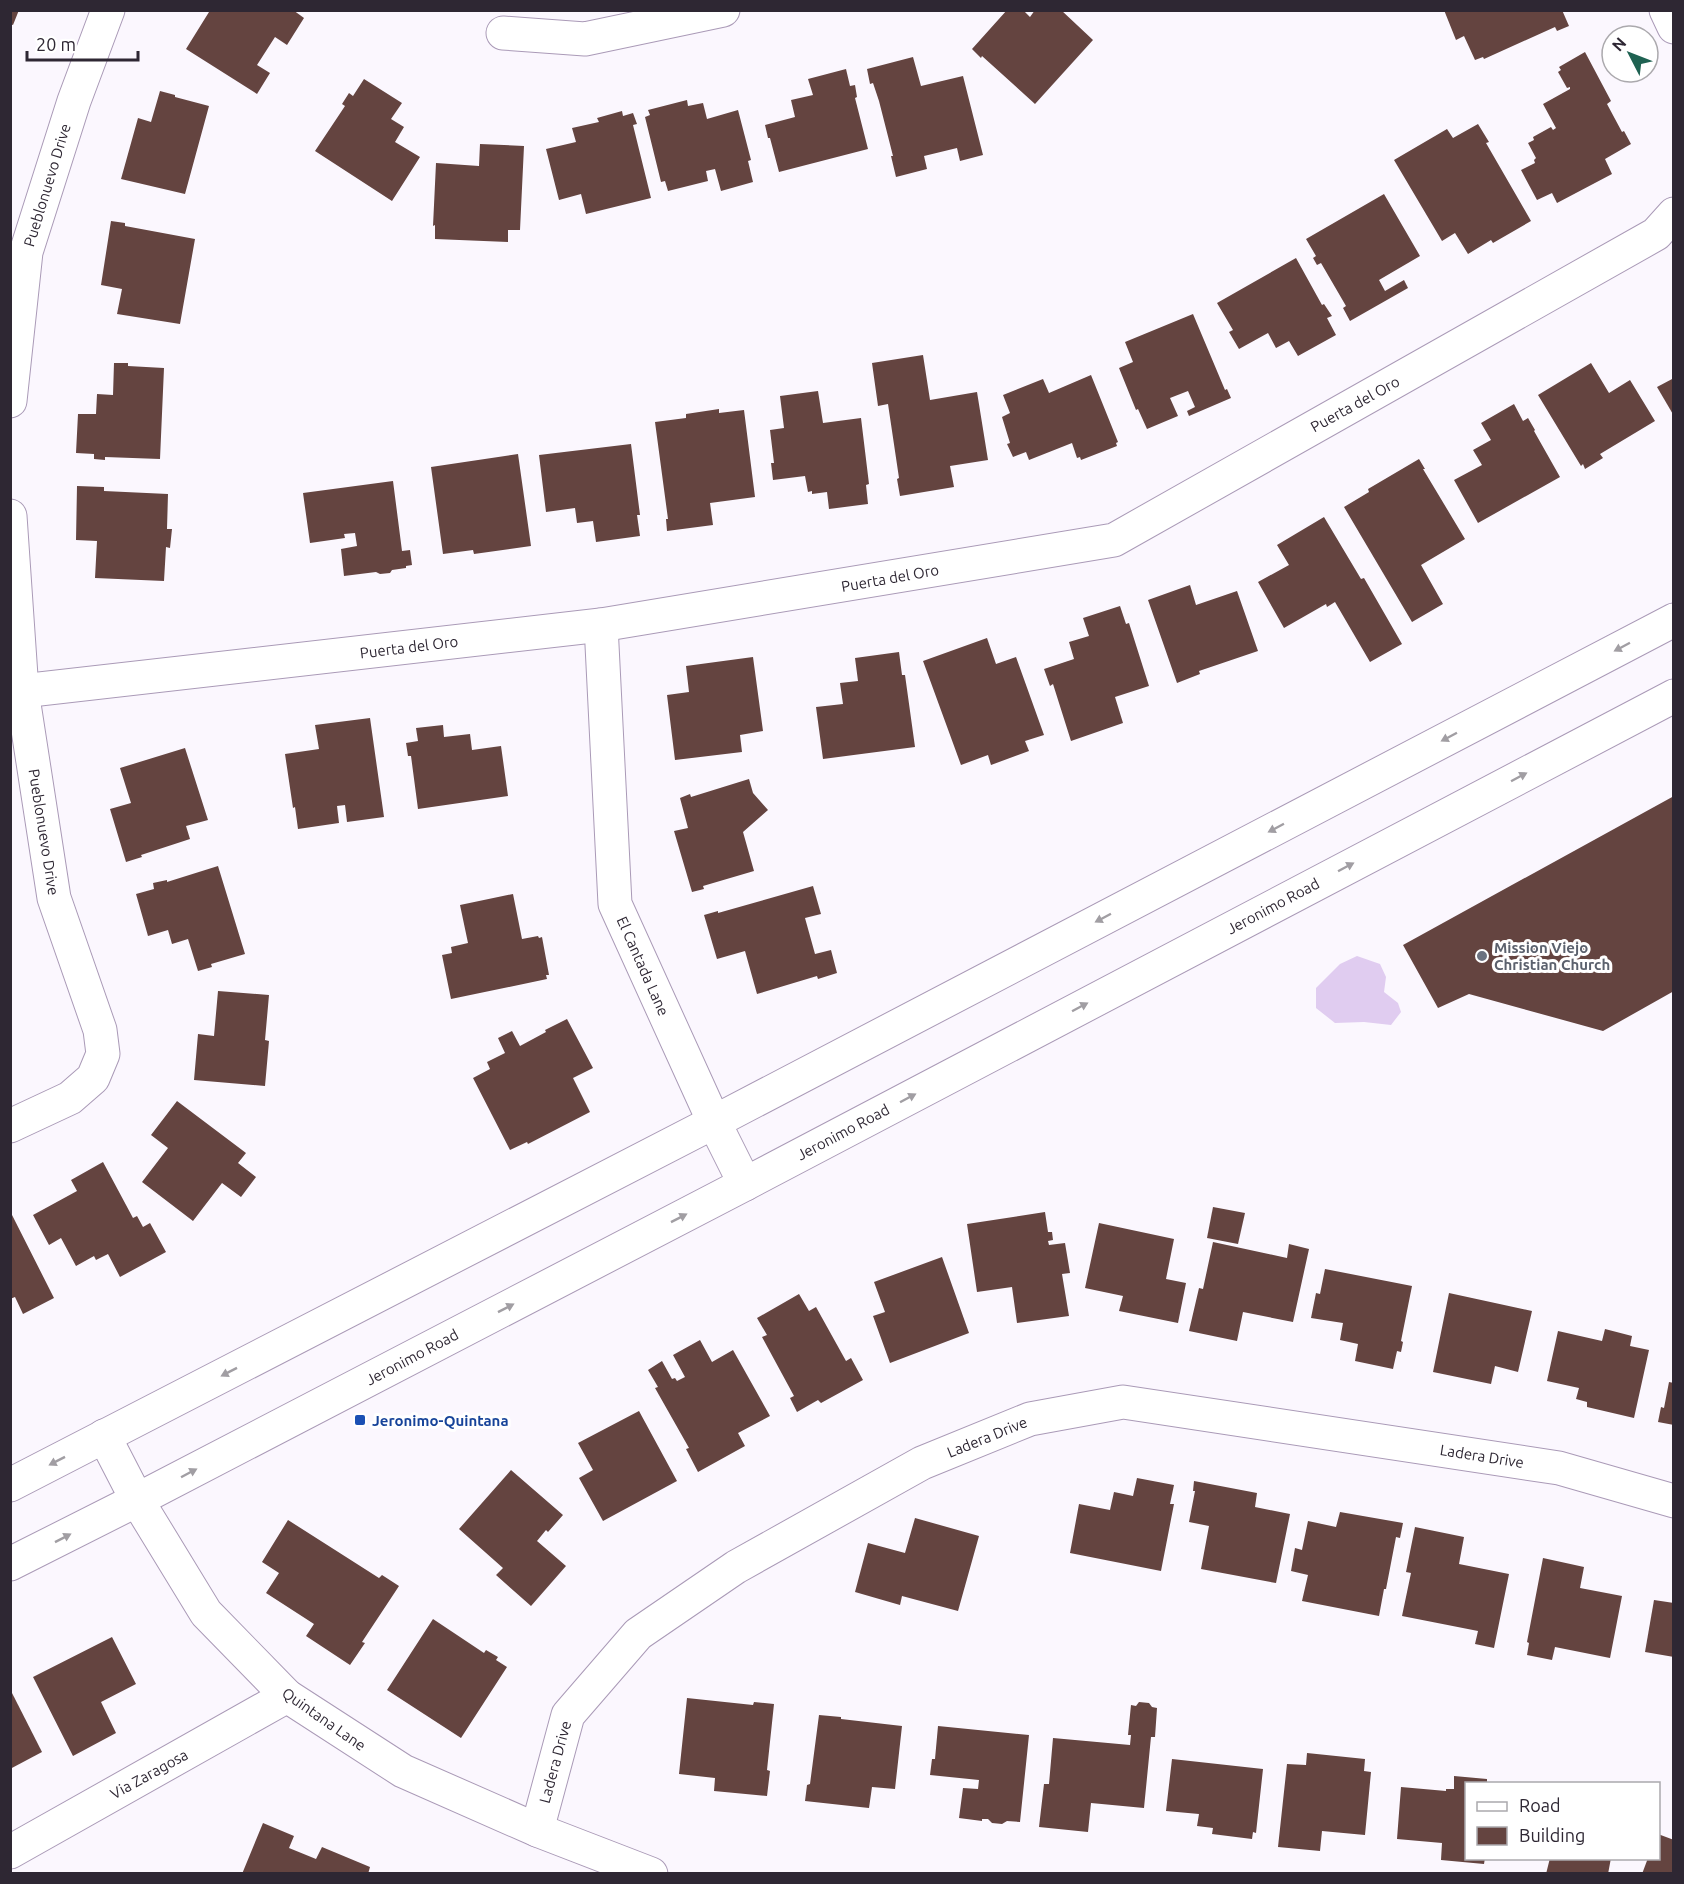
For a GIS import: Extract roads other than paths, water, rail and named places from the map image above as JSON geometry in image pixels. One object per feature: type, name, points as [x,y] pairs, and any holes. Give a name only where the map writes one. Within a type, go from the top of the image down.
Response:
[{"type":"street","name":"Pueblonuevo Drive","points":[[10,401],[26,252],[74,101],[108,10]]},
{"type":"street","points":[[503,33],[585,39],[723,10]]},
{"type":"street","points":[[1666,10],[1674,27]]},
{"type":"street","name":"Puerta del Oro","points":[[22,691],[601,625],[1114,540],[1656,234],[1674,214]]},
{"type":"street","name":"Pueblonuevo Drive","points":[[10,516],[22,691],[54,898],[100,1030],[103,1054],[93,1077],[70,1098],[10,1126]]},
{"type":"street","points":[[10,1485],[714,1122],[1674,620]]},
{"type":"street","name":"El Cantada Lane","points":[[601,625],[615,904],[714,1122],[745,1184]]},
{"type":"street","name":"Jeronimo Road","points":[[10,1564],[745,1184],[1674,696]]},
{"type":"street","name":"Ladera Drive","points":[[537,1830],[568,1714],[638,1634],[736,1567],[922,1463],[1030,1419],[1123,1402],[1559,1468],[1674,1501]]},
{"type":"street","name":"Quintana Lane","points":[[104,1436],[137,1500],[206,1613],[287,1696],[403,1771],[537,1830],[651,1874]]},
{"type":"street","name":"Via Zaragosa","points":[[10,1852],[287,1696]]},
{"type":"place","name":"Mission Viejo Christian Church","points":[[1482,956]]},
{"type":"place","name":"Jeronimo-Quintana","points":[[360,1420]]}]
